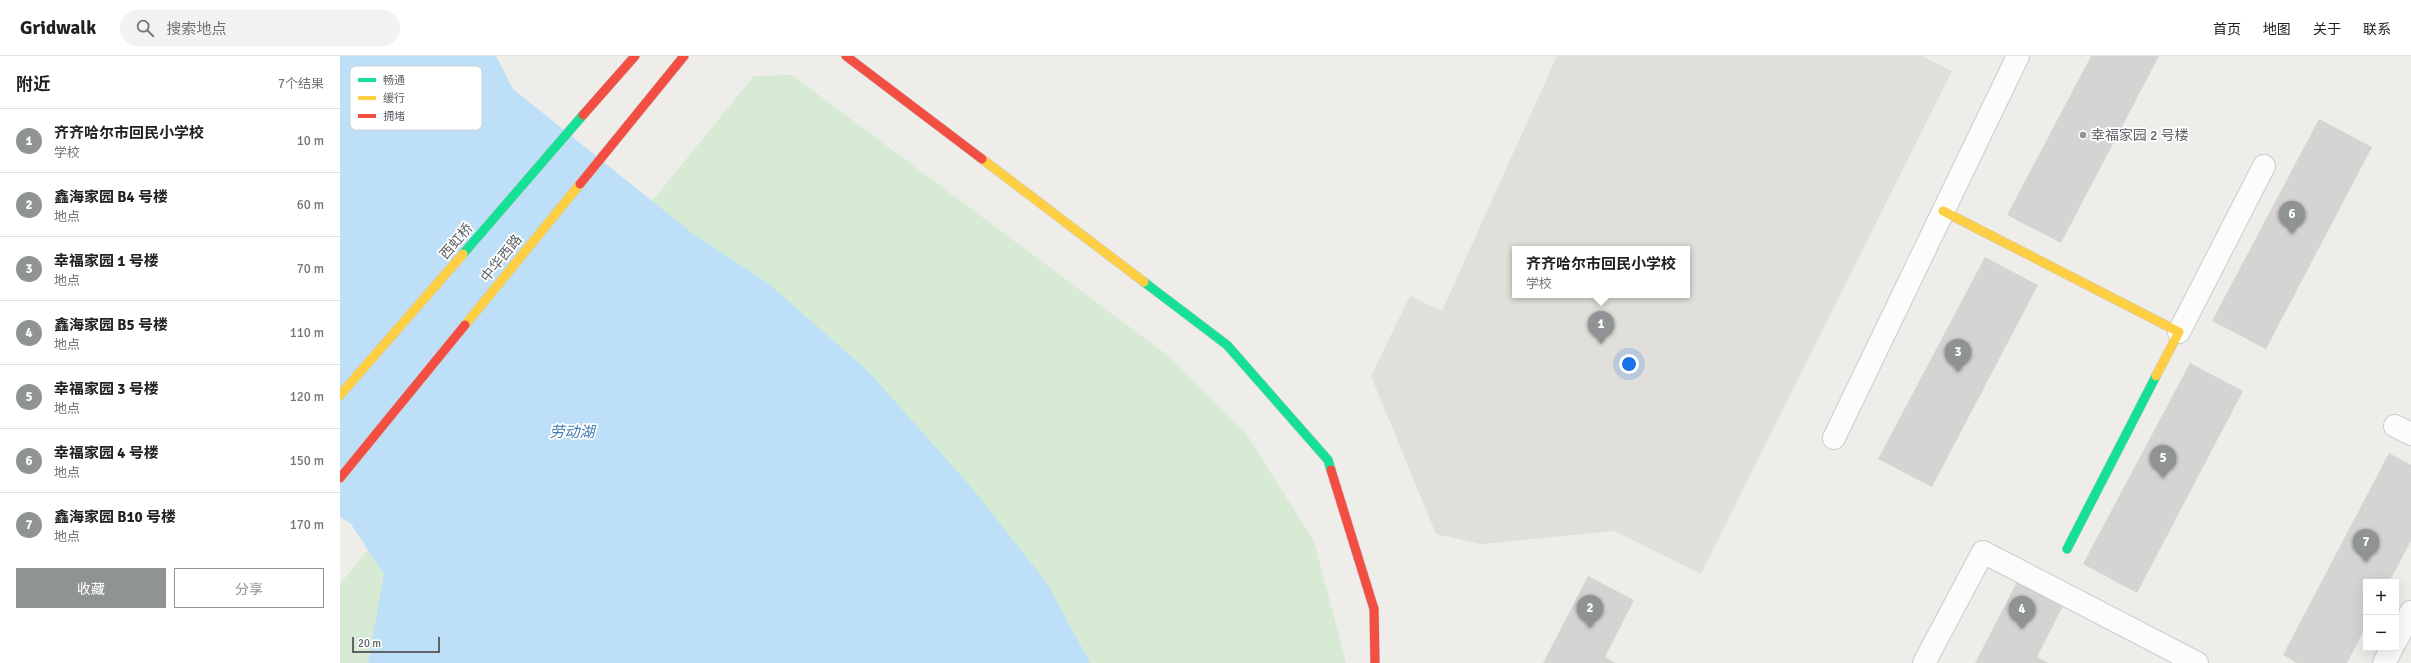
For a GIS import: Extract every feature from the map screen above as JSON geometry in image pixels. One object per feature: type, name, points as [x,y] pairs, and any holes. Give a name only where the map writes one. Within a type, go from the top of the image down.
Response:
[{"type":"street","name":"西虹桥","points":[[340,395],[635,56]]},
{"type":"street","name":"中华西路","points":[[340,478],[622,130],[684,56]]},
{"type":"street","points":[[846,56],[1227,345],[1328,460],[1374,609],[1375,663]]},
{"type":"street","points":[[1834,438],[2018,56]]},
{"type":"street","points":[[2067,549],[2264,166]]},
{"type":"street","points":[[1943,211],[2179,332]]},
{"type":"street","points":[[1924,663],[1983,552],[2197,663]]},
{"type":"street","points":[[2399,635],[2411,612]]},
{"type":"street","points":[[2384,663],[2390,651]]},
{"type":"shaded area","points":[[1557,56],[1922,56],[1952,71],[1701,574],[1614,531],[1481,544],[1436,534],[1371,376],[1410,296],[1442,311]]},
{"type":"green space","points":[[792,75],[1171,358],[1245,432],[1314,541],[1346,663],[340,663],[340,584],[754,76]]},
{"type":"water","name":"劳动湖","points":[[340,56],[496,56],[513,89],[692,233],[769,284],[868,371],[972,488],[1047,583],[1090,663],[368,663],[384,574],[351,524],[340,517]]},
{"type":"building","name":"幸福家园 2 号楼","points":[[2091,56],[2159,56],[2061,243],[2007,215]]},
{"type":"building","points":[[2319,119],[2372,147],[2266,349],[2212,321]]},
{"type":"building","points":[[1985,257],[2038,285],[1932,487],[1878,459]]},
{"type":"building","points":[[2190,363],[2243,391],[2137,593],[2083,564]]},
{"type":"building","points":[[2389,453],[2411,465],[2411,541],[2391,579],[2363,579],[2363,632],[2347,663],[2297,663],[2283,655]]},
{"type":"building","points":[[1588,576],[1634,600],[1605,657],[1616,663],[1543,663]]},
{"type":"building","points":[[2020,576],[2066,600],[2037,657],[2049,663],[1975,663]]},
{"type":"traffic: fast","points":[[463,254],[583,115]]},
{"type":"traffic: fast","points":[[1144,282],[1227,345],[1328,460],[1331,470]]},
{"type":"traffic: fast","points":[[2067,549],[2156,376]]},
{"type":"traffic: slow","points":[[982,159],[1144,282]]},
{"type":"traffic: slow","points":[[465,325],[580,184]]},
{"type":"traffic: slow","points":[[1943,211],[2179,332],[2156,376]]},
{"type":"traffic: slow","points":[[340,395],[463,254]]},
{"type":"traffic: jam","points":[[583,115],[635,56]]},
{"type":"traffic: jam","points":[[580,184],[684,56]]},
{"type":"traffic: jam","points":[[846,56],[982,159]]},
{"type":"traffic: jam","points":[[340,478],[465,325]]},
{"type":"traffic: jam","points":[[1331,470],[1374,609],[1375,663]]},
{"type":"place","name":"幸福家园 2 号楼","points":[[2083,135]]},
{"type":"place","name":"幸福家园 4 号楼","points":[[2292,234]]},
{"type":"place","name":"齐齐哈尔市回民小学校","points":[[1601,344]]},
{"type":"place","name":"幸福家园 1 号楼","points":[[1958,372]]},
{"type":"place","name":"幸福家园 3 号楼","points":[[2163,478]]},
{"type":"place","name":"鑫海家园 B10 号楼","points":[[2366,562]]},
{"type":"place","name":"鑫海家园 B4 号楼","points":[[1590,628]]},
{"type":"place","name":"鑫海家园 B5 号楼","points":[[2022,629]]}]
